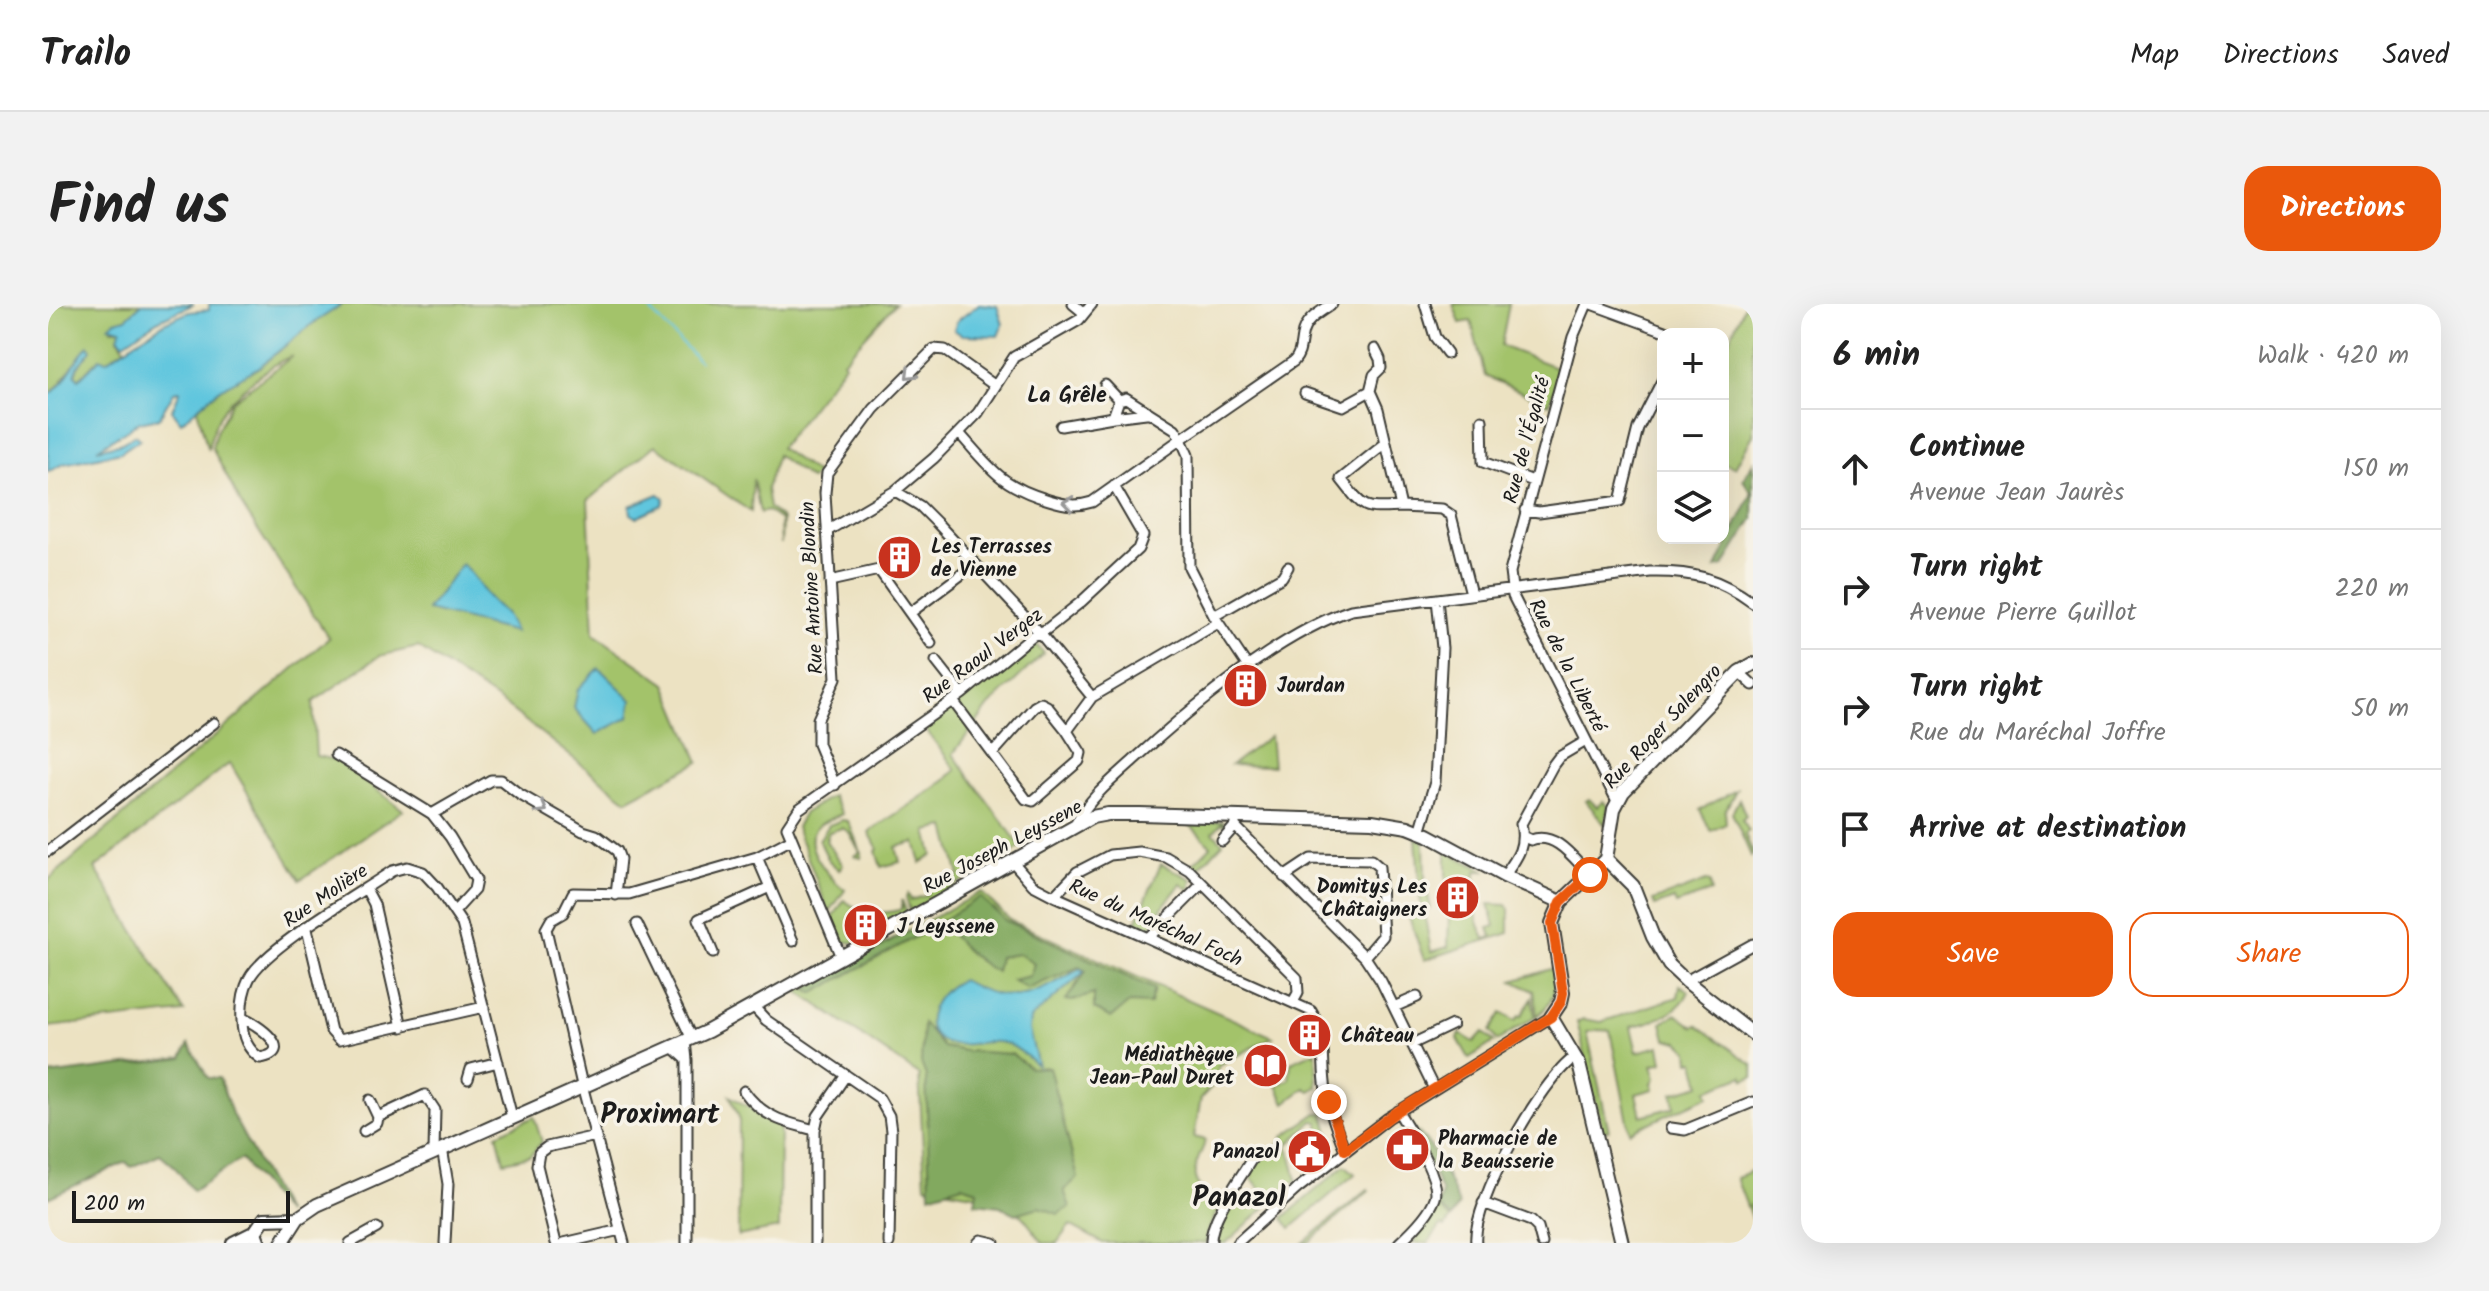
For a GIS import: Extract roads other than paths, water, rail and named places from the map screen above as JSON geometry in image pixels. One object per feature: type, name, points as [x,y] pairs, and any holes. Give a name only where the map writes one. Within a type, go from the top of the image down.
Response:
[{"type":"street","points":[[1073,304],[1084,313]]},
{"type":"street","points":[[827,531],[895,491],[978,413],[1014,357],[1079,320],[1092,304]]},
{"type":"street","points":[[959,433],[999,478],[1022,492],[1076,507],[1092,502],[1294,361],[1300,352],[1305,327],[1332,304]]},
{"type":"street","points":[[1425,304],[1435,337],[1447,353]]},
{"type":"street","points":[[1589,304],[1657,328]]},
{"type":"street","name":"Rue de l'Égalité","points":[[1511,588],[1510,572],[1525,510],[1573,337],[1589,304]]},
{"type":"street","name":"Rue Antoine Blondin","points":[[835,785],[818,744],[818,719],[836,678],[825,493],[827,473],[874,409],[934,349],[945,350],[994,385]]},
{"type":"street","points":[[1375,349],[1381,368],[1374,375],[1370,391],[1378,409],[1401,507]]},
{"type":"street","points":[[1105,385],[1119,400]]},
{"type":"street","points":[[1305,393],[1343,406],[1370,391]]},
{"type":"street","points":[[1525,510],[1539,512],[1620,501],[1638,428],[1657,391]]},
{"type":"street","points":[[1119,400],[1126,398],[1175,429],[1181,439],[1188,455],[1189,567],[1216,620],[1248,667]]},
{"type":"street","points":[[1113,417],[1119,400]]},
{"type":"street","points":[[1061,426],[1146,413]]},
{"type":"street","points":[[1482,420],[1483,462],[1533,481]]},
{"type":"street","points":[[1386,443],[1341,479],[1368,508],[1442,509],[1451,515],[1471,594]]},
{"type":"street","name":"Rue Raoul Vergez","points":[[792,839],[787,827],[799,809],[957,697],[1081,602],[1138,549],[1143,536],[1114,486]]},
{"type":"street","points":[[895,491],[920,506],[1039,632],[1092,697]]},
{"type":"street","points":[[830,581],[879,570],[896,556]]},
{"type":"street","points":[[910,613],[974,565]]},
{"type":"street","points":[[1067,731],[1092,697],[1282,577],[1288,567]]},
{"type":"street","points":[[879,570],[931,643]]},
{"type":"street","points":[[1075,825],[1082,810],[1168,728],[1248,667],[1321,622],[1351,610],[1622,574],[1662,572],[1699,574],[1718,581],[1753,603]]},
{"type":"street","name":"Rue de la Liberté","points":[[1511,588],[1617,801]]},
{"type":"street","points":[[1420,832],[1435,782],[1442,648],[1437,599]]},
{"type":"street","name":"Rue Roger Salengro","points":[[1606,859],[1617,801],[1632,781],[1745,668],[1753,652]]},
{"type":"street","points":[[936,661],[993,753],[1026,799],[1036,800],[1079,761],[1081,753],[1067,731],[1041,703],[993,753]]},
{"type":"street","points":[[1745,668],[1753,685]]},
{"type":"street","points":[[48,851],[214,723]]},
{"type":"street","points":[[1504,876],[1520,854],[1524,837],[1521,824],[1525,814],[1553,765],[1559,757],[1586,741]]},
{"type":"street","points":[[336,755],[432,814],[476,880],[474,890],[455,911]]},
{"type":"street","points":[[432,814],[491,780],[501,780],[519,794],[583,831],[596,835],[617,851],[620,859],[616,895]]},
{"type":"street","points":[[1092,801],[1092,817]]},
{"type":"street","name":"Rue Joseph Leyssene","points":[[298,1218],[326,1201],[438,1149],[683,1042],[1092,817],[1140,814],[1235,822],[1372,821],[1420,832],[1561,902]]},
{"type":"street","points":[[1222,841],[1235,822],[1284,877],[1365,957],[1381,981],[1434,1089]]},
{"type":"street","points":[[1524,837],[1531,840],[1540,837],[1558,843],[1590,875]]},
{"type":"street","points":[[624,1243],[582,1085],[546,929],[551,920],[563,913],[573,893],[629,894],[757,857],[792,839],[841,957]]},
{"type":"street","points":[[1054,896],[1077,872],[1110,855],[1139,852],[1166,857],[1190,871],[1297,978],[1299,985],[1293,1002],[1311,1011],[1320,1025],[1326,1089],[1345,1150]]},
{"type":"street","points":[[757,857],[793,941]]},
{"type":"street","points":[[1284,877],[1311,859],[1371,860],[1379,867],[1383,936],[1365,957]]},
{"type":"street","points":[[1237,1243],[1345,1150],[1398,1111],[1551,1017],[1563,993],[1552,923],[1561,902],[1606,859],[1633,886],[1653,937],[1669,965],[1753,1034]]},
{"type":"street","name":"Rue du Maréchal Foch","points":[[1013,862],[1033,885],[1054,896],[1293,1002]]},
{"type":"street","name":"Rue Molière","points":[[242,1018],[255,1023],[273,1037],[273,1052],[267,1057],[260,1058],[254,1054],[245,1040],[242,1018],[242,995],[250,976],[267,956],[392,871],[407,867],[423,872],[462,924],[512,1117]]},
{"type":"street","points":[[1148,938],[1202,884]]},
{"type":"street","points":[[713,953],[699,919],[770,887]]},
{"type":"street","points":[[366,889],[374,904],[402,1027]]},
{"type":"street","points":[[637,924],[683,1042],[687,1060],[687,1243]]},
{"type":"street","points":[[307,929],[334,1037],[347,1040],[484,1007]]},
{"type":"street","points":[[1686,981],[1753,944]]},
{"type":"street","points":[[1394,1007],[1417,997]]},
{"type":"street","points":[[753,1006],[766,1020],[879,1098],[889,1116],[889,1243]]},
{"type":"street","points":[[1551,1017],[1575,1057],[1585,1086],[1622,1243]]},
{"type":"street","points":[[1412,1044],[1452,1025]]},
{"type":"street","points":[[1474,1241],[1474,1228],[1483,1203],[1514,1136],[1563,1067],[1575,1057]]},
{"type":"street","points":[[468,1079],[471,1069],[498,1062]]},
{"type":"street","points":[[815,1243],[815,1130],[818,1116],[846,1075]]},
{"type":"street","points":[[744,1091],[754,1105],[775,1120],[815,1130]]},
{"type":"street","points":[[378,1117],[425,1095],[435,1110],[438,1149],[448,1184],[445,1243]]},
{"type":"street","points":[[364,1131],[377,1123],[378,1117],[370,1100]]},
{"type":"street","points":[[1671,1128],[1685,1130],[1753,1102]]},
{"type":"street","points":[[1398,1111],[1423,1153],[1437,1191],[1434,1201],[1399,1243]]},
{"type":"street","points":[[556,1243],[537,1165],[539,1153],[547,1147],[596,1136]]},
{"type":"street","points":[[1211,1243],[1212,1232],[1228,1198],[1253,1157]]},
{"type":"street","points":[[1483,1203],[1531,1221],[1538,1228],[1542,1243]]},
{"type":"street","points":[[233,1243],[257,1238],[264,1219],[298,1218]]},
{"type":"street","points":[[284,1239],[298,1218]]},
{"type":"street","points":[[276,1220],[283,1226],[284,1239]]},
{"type":"street","points":[[350,1243],[377,1228]]},
{"type":"street","points":[[564,1243],[620,1230]]},
{"type":"street","points":[[978,1243],[981,1240],[994,1243]]},
{"type":"water","points":[[142,304],[194,304],[157,321],[124,343],[118,337],[121,329],[109,326],[126,318]]},
{"type":"water","points":[[209,304],[343,304],[312,324],[259,367],[220,389],[181,422],[172,410],[180,391],[174,392],[159,418],[139,422],[97,449],[122,443],[135,435],[140,439],[121,452],[63,464],[48,472],[48,396],[65,379],[88,345],[91,350],[75,375],[79,379],[100,358],[106,361],[166,322],[189,312],[209,310]]},
{"type":"water","points":[[979,304],[997,306],[1003,324],[998,336],[962,335],[954,330],[957,321]]},
{"type":"water","points":[[659,494],[664,498],[662,505],[636,517],[631,514],[630,506]]},
{"type":"water","points":[[462,564],[506,615],[515,632],[427,610]]},
{"type":"water","points":[[599,668],[632,700],[629,717],[597,734],[574,708],[578,689]]},
{"type":"water","points":[[1080,969],[1084,971],[1081,975],[1030,1019],[1029,1030],[1038,1066],[1008,1044],[953,1044],[935,1036],[930,1027],[932,1008],[938,999],[953,984],[962,980],[995,994],[1023,995],[1036,992]]},
{"type":"waterway","points":[[644,304],[699,361]]},
{"type":"place","name":"Les Terrasses de Vienne","points":[[900,558]]},
{"type":"place","name":"Jourdan","points":[[1246,685]]},
{"type":"place","name":"Domitys Les Châtaigners","points":[[1458,898]]},
{"type":"place","name":"J Leyssene","points":[[866,926]]},
{"type":"place","name":"Château","points":[[1310,1035]]},
{"type":"place","name":"Médiathèque Jean-Paul Duret","points":[[1265,1065]]},
{"type":"place","name":"Pharmacie de la Beausserie","points":[[1407,1149]]},
{"type":"place","name":"Panazol","points":[[1310,1151]]},
{"type":"district","name":"La Grêle","points":[[1067,394]]},
{"type":"district","name":"Proximart","points":[[660,1113]]},
{"type":"district","name":"Panazol","points":[[1239,1196]]}]
